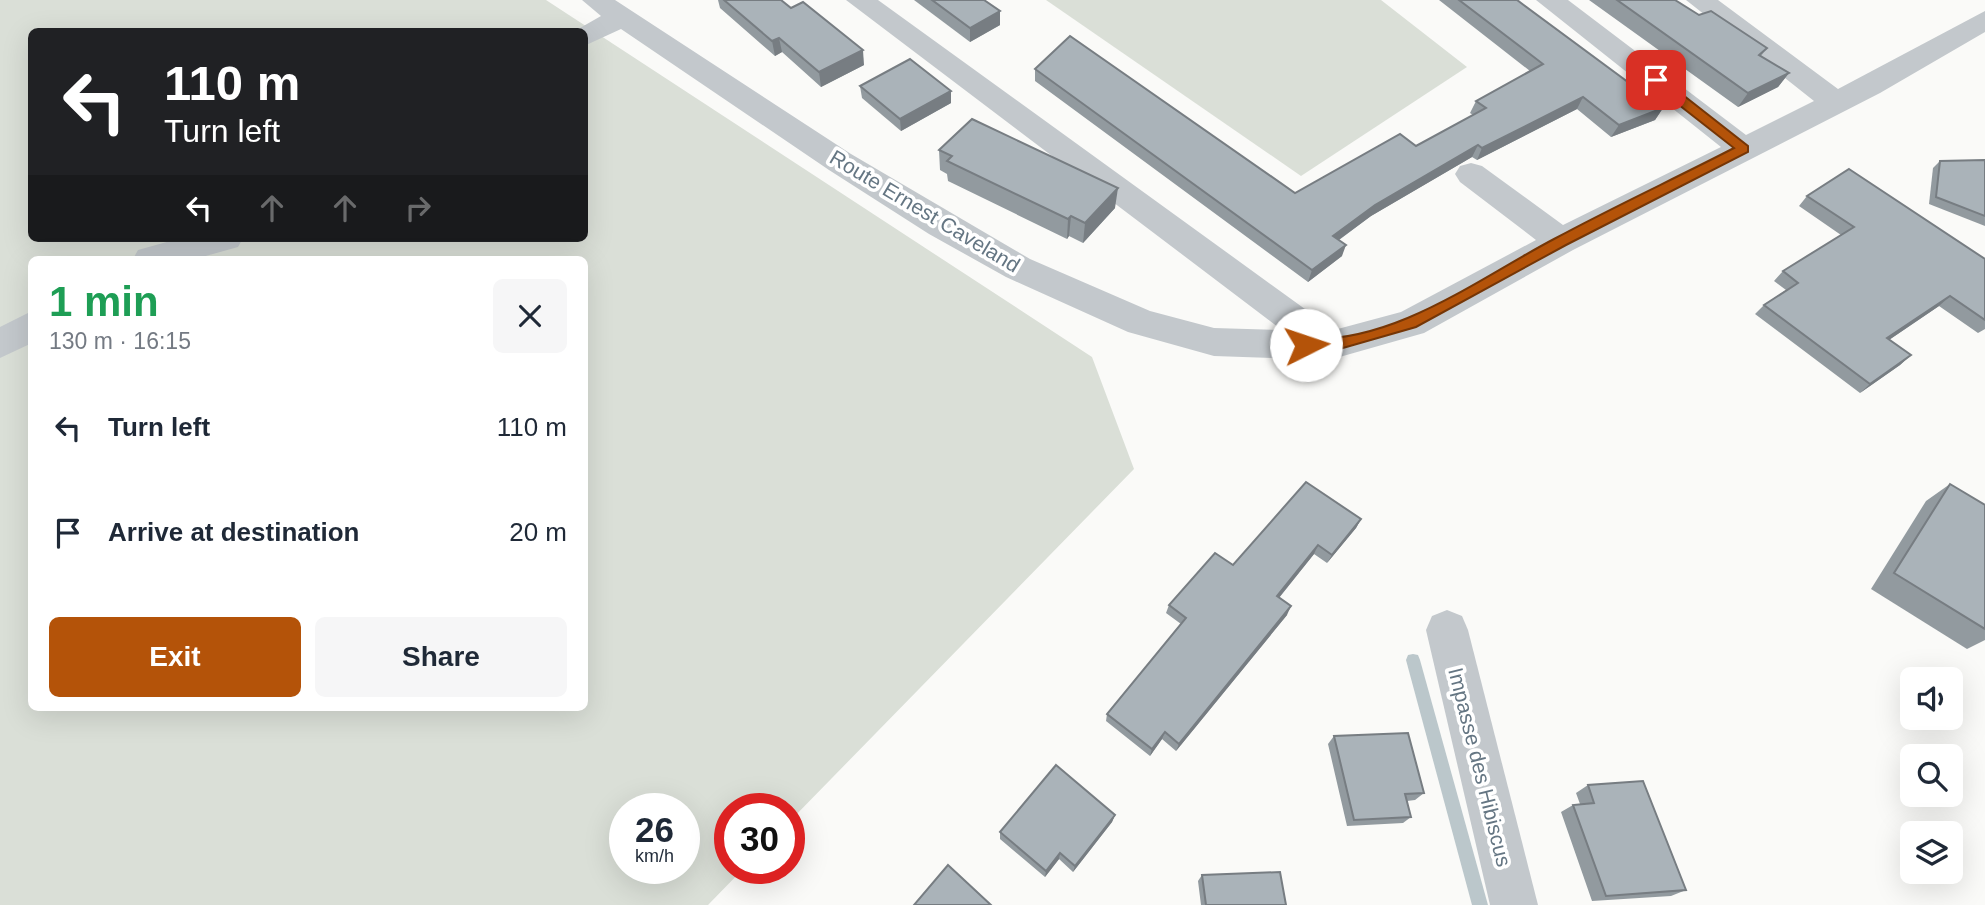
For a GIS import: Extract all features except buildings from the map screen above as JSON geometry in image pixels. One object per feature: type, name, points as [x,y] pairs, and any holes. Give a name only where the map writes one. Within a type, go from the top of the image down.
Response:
[{"type":"street","points":[[860,0],[1329,346]]},
{"type":"street","points":[[1550,0],[1744,149]]},
{"type":"street","points":[[1700,0],[1836,103]]},
{"type":"street","points":[[588,33],[609,9]]},
{"type":"street","name":"Route Ernest Caveland","points":[[609,9],[851,169],[1017,268],[1141,322],[1214,342],[1329,346],[1411,323],[1562,241],[1836,103],[1985,20]]},
{"type":"street","points":[[1471,174],[1562,241]]},
{"type":"street","points":[[161,256],[212,242]]},
{"type":"street","points":[[0,344],[28,327]]},
{"type":"street","name":"Impasse des Hibiscus","points":[[1447,630],[1514,905]]},
{"type":"shaded area","points":[[0,0],[546,0],[1092,357],[1134,469],[805,806],[805,793],[714,793],[714,884],[728,884],[708,905],[0,905]]},
{"type":"shaded area","points":[[1046,0],[1381,0],[1467,67],[1301,176]]},
{"type":"waterway","points":[[1413,660],[1480,905]]},
{"type":"route","points":[[1306,345],[1329,346],[1411,323],[1562,241],[1744,149],[1656,80]]}]
